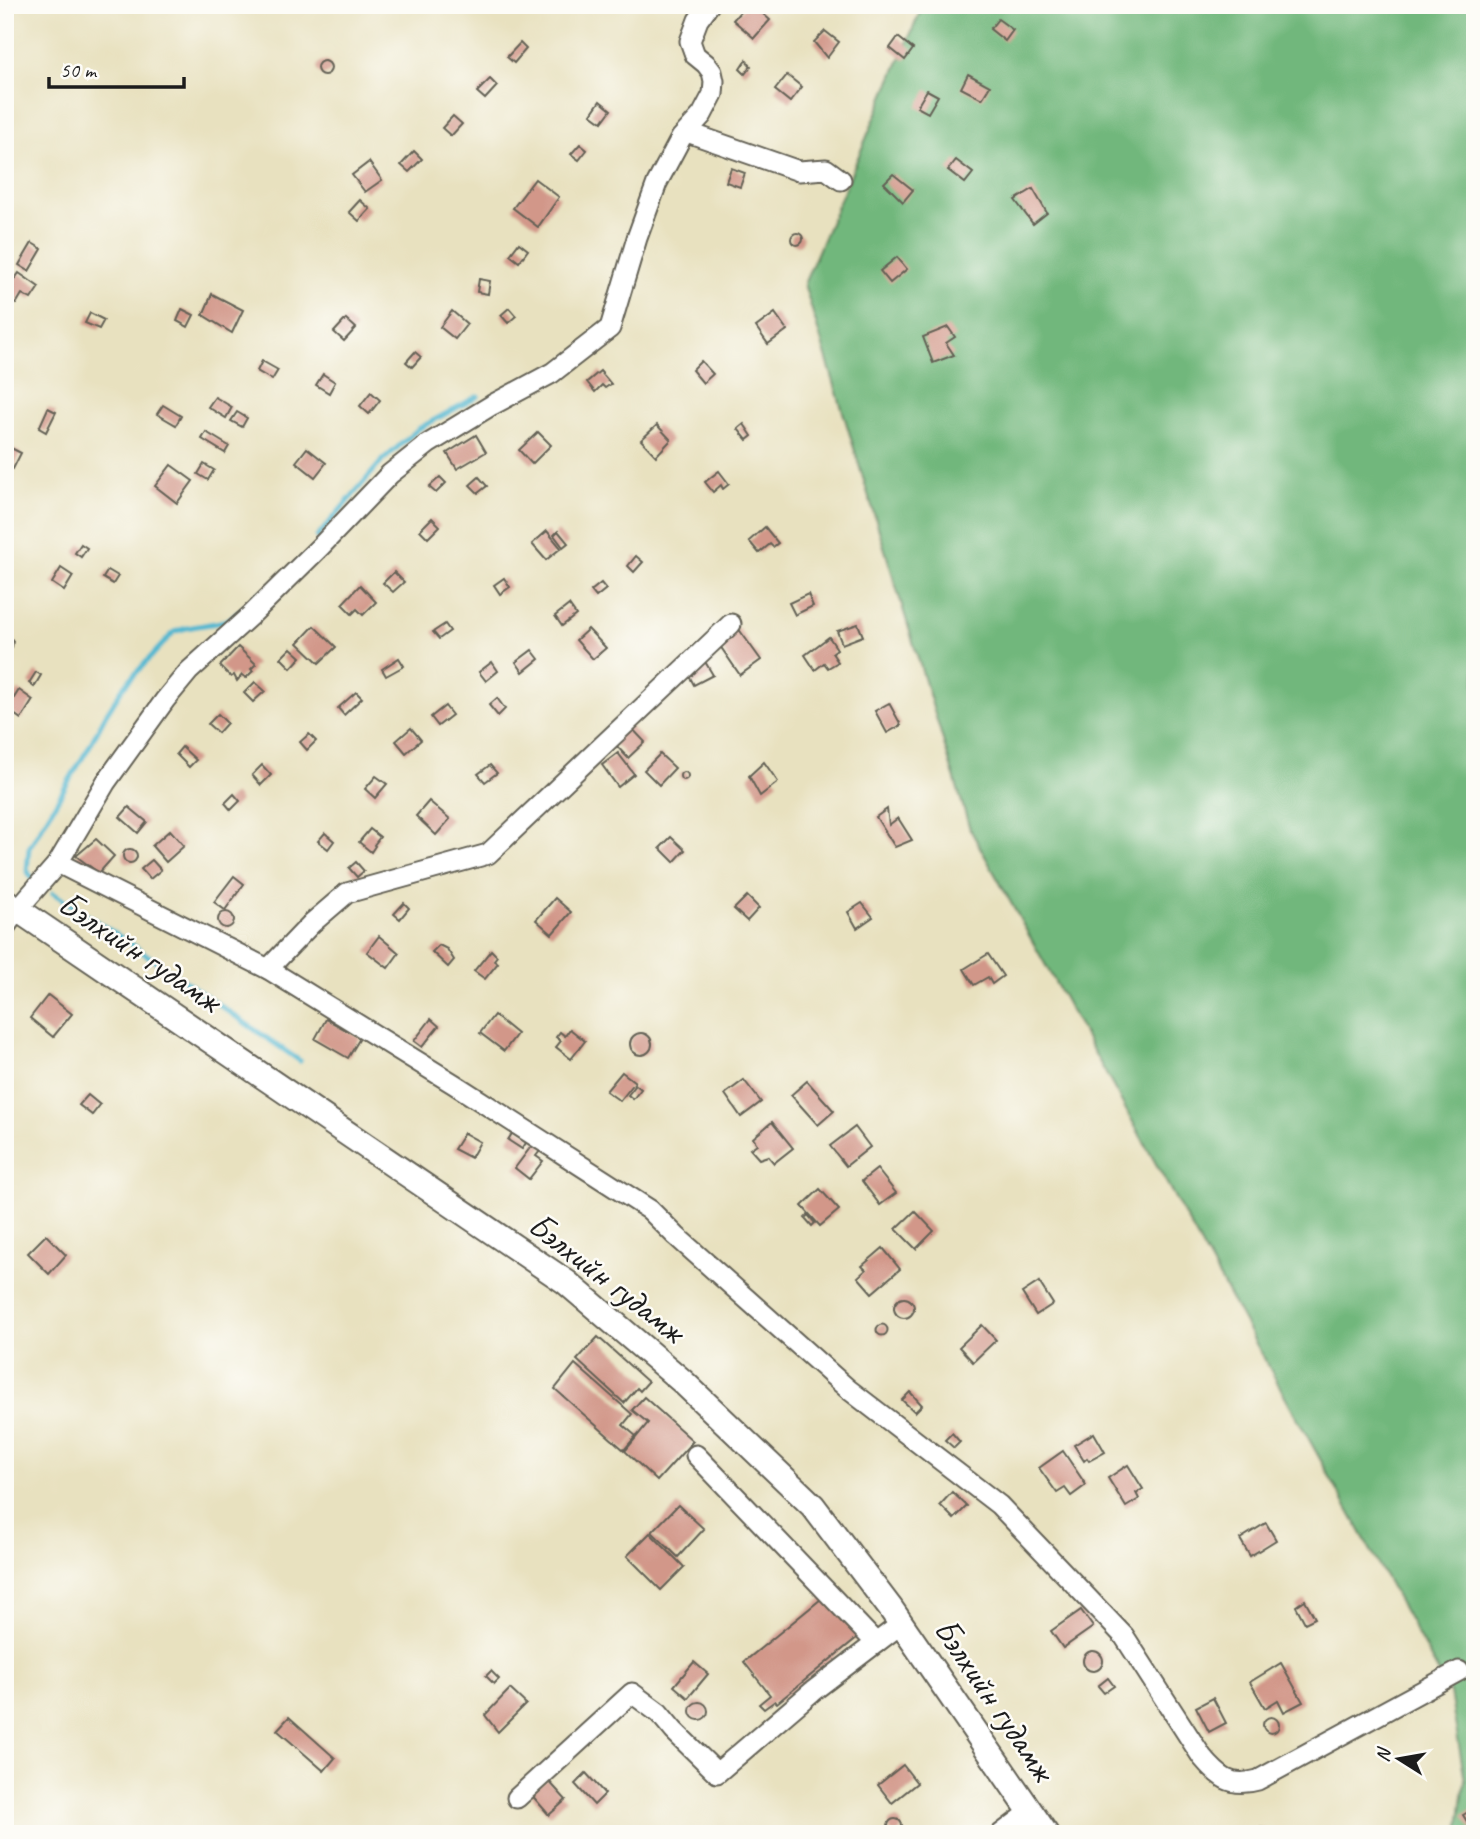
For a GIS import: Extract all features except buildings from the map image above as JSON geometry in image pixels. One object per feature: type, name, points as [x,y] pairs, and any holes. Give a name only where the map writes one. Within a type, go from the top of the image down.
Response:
[{"type":"main road","name":"Бэлхийн гудамж","points":[[9,913],[566,1282],[682,1381],[813,1506],[901,1623],[1046,1834]]},
{"type":"street","points":[[9,913],[58,863],[106,782],[189,671],[301,566],[364,504],[390,474],[428,444],[552,373],[610,328],[657,183],[681,138],[702,116],[713,94],[712,72],[695,55],[690,41],[698,20],[709,5]]},
{"type":"street","points":[[687,132],[799,171],[825,169],[841,180]]},
{"type":"street","points":[[268,969],[312,923],[346,893],[488,854],[731,624]]},
{"type":"street","points":[[58,863],[268,969],[639,1201],[848,1389],[999,1506],[1124,1636],[1202,1757],[1217,1774],[1231,1782],[1243,1784],[1258,1780],[1459,1671]]},
{"type":"street","points":[[696,1455],[876,1643]]},
{"type":"street","points":[[517,1798],[632,1693],[659,1713],[717,1773],[813,1691],[901,1623]]},
{"type":"street","points":[[1001,1834],[1030,1812]]},
{"type":"green space","points":[[923,5],[1475,5],[1475,1834],[1458,1834],[1465,1780],[1450,1693],[970,829],[804,284]]},
{"type":"waterway","points":[[317,537],[381,462],[418,429],[478,396]]},
{"type":"waterway","points":[[32,879],[27,870],[29,848],[124,686],[174,632],[229,619],[260,593]]},
{"type":"waterway","points":[[53,893],[300,1061]]}]
